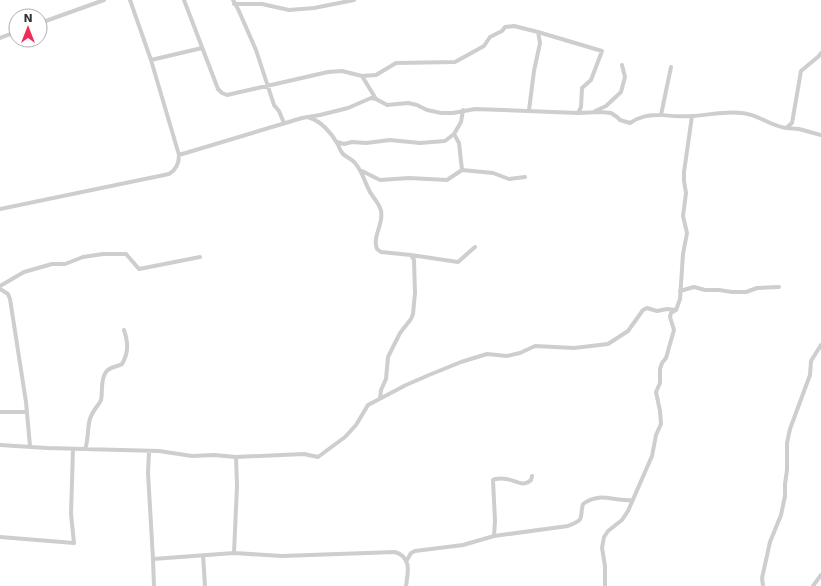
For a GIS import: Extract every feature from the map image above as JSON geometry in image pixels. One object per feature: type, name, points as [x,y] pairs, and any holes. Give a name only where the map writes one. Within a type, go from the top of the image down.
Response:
[{"type":"street","points":[[48,20],[104,0]]},
{"type":"street","points":[[0,209],[169,174],[175,170],[178,165],[179,155],[151,60],[130,0]]},
{"type":"street","points":[[184,0],[218,89],[222,94],[227,95],[328,72],[342,71],[362,76],[376,76],[396,63],[455,62],[484,46],[490,37],[502,31],[505,27],[514,26],[602,51],[591,80],[582,88],[581,107],[578,113]]},
{"type":"street","points":[[234,2],[262,4],[289,10],[314,8],[354,0]]},
{"type":"street","points":[[234,2],[253,43],[274,105],[279,111],[284,123]]},
{"type":"street","points":[[529,110],[534,71],[540,43],[538,32]]},
{"type":"street","points":[[151,60],[202,48]]},
{"type":"street","points":[[786,128],[792,123],[802,71],[821,53]]},
{"type":"street","points":[[593,112],[606,106],[621,92],[625,77],[622,65]]},
{"type":"street","points":[[662,115],[670,67]]},
{"type":"street","points":[[362,76],[376,98],[387,105],[408,103],[441,113],[453,113],[464,110],[529,110],[578,113],[593,112],[611,113],[617,116],[620,120],[630,123],[637,118],[649,115],[692,116],[730,112],[744,113],[761,118],[777,127],[799,129],[821,135]]},
{"type":"street","points":[[179,155],[284,123],[348,108],[366,99],[376,98]]},
{"type":"street","points":[[337,142],[344,144],[352,142],[366,143],[390,140],[420,143],[445,141],[454,134],[461,122],[464,110]]},
{"type":"street","points":[[605,586],[605,566],[602,548],[604,537],[608,531],[622,520],[628,511],[652,456],[656,435],[661,424],[656,392],[660,383],[660,369],[668,354],[674,330],[670,317],[671,313],[676,310],[680,299],[683,254],[687,233],[683,216],[686,193],[684,172],[692,116]]},
{"type":"street","points":[[307,118],[316,120],[337,142],[343,154],[354,161],[362,171],[369,191],[379,204],[381,212],[381,222],[376,238],[377,249],[381,252],[458,262],[475,247]]},
{"type":"street","points":[[454,134],[458,143],[462,170]]},
{"type":"street","points":[[362,171],[380,180],[409,178],[447,180],[462,170],[493,173],[509,179],[525,177]]},
{"type":"street","points":[[30,446],[27,412],[10,299],[8,294],[0,288],[24,272],[52,264],[65,264],[83,257],[103,254],[126,254],[139,269],[200,257]]},
{"type":"street","points":[[380,398],[381,390],[386,379],[388,357],[400,333],[411,320],[413,314],[415,270],[414,260],[411,255]]},
{"type":"street","points":[[680,291],[694,287],[705,290],[746,292],[757,288],[779,287]]},
{"type":"street","points":[[0,445],[85,450],[159,451],[192,456],[214,455],[236,457],[304,454],[318,457],[345,437],[356,424],[368,405],[429,375],[461,362],[487,354],[507,356],[520,353],[535,346],[574,348],[608,344],[628,331],[643,310],[647,308],[657,310],[676,310]]},
{"type":"street","points":[[85,450],[88,440],[89,420],[93,410],[100,401],[105,373],[109,369],[122,364],[125,358],[128,343],[124,330]]},
{"type":"street","points":[[763,586],[762,578],[770,542],[781,515],[785,496],[788,463],[787,443],[790,429],[810,375],[811,361],[821,345]]},
{"type":"street","points":[[0,412],[27,412]]},
{"type":"street","points":[[0,537],[74,543],[71,514],[73,449]]},
{"type":"street","points":[[149,452],[148,473],[154,586]]},
{"type":"street","points":[[234,553],[237,486],[236,457]]},
{"type":"street","points":[[494,536],[495,521],[493,480],[506,479],[524,484],[531,480],[532,476]]},
{"type":"street","points":[[406,560],[411,553],[416,551],[463,545],[494,536],[568,526],[579,522],[581,519],[583,504],[589,499],[597,497],[625,501],[632,500]]},
{"type":"street","points":[[153,559],[234,553],[282,556],[395,552],[400,554],[406,560],[408,567],[406,586]]},
{"type":"street","points":[[203,556],[205,586]]},
{"type":"street","points":[[813,586],[821,575]]}]
